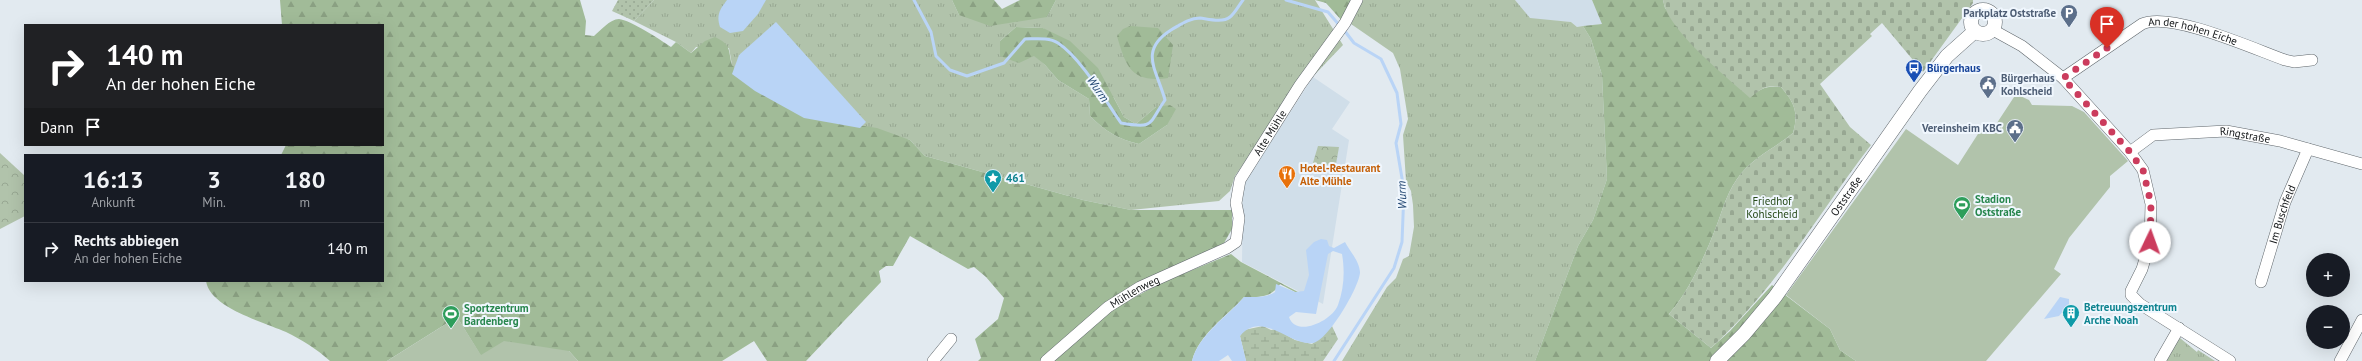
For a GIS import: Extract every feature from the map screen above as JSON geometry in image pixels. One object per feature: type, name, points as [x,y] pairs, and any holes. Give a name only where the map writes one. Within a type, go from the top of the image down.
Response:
[{"type":"street","name":"Alte Mühle","points":[[1236,242],[1238,238],[1236,203],[1240,180],[1300,85],[1345,23],[1357,0]]},
{"type":"street","points":[[1989,5],[1995,19],[1993,30],[1986,34],[1975,31],[1971,23],[1974,15],[1989,5]]},
{"type":"street","name":"An der hohen Eiche","points":[[2063,78],[2142,24],[2157,20],[2183,24],[2285,60],[2294,62],[2312,60]]},
{"type":"street","points":[[1993,30],[2022,46],[2063,78],[2130,152],[2143,170],[2151,204],[2151,227],[2147,255],[2133,286],[2131,295],[2140,304],[2230,361]]},
{"type":"street","name":"Oststraße","points":[[1717,361],[1744,334],[1775,297],[1920,91],[1948,56],[1975,31]]},
{"type":"street","name":"Ringstraße","points":[[2130,152],[2153,135],[2210,131],[2241,133],[2362,164]]},
{"type":"street","name":"Im Buschfeld","points":[[2261,282],[2285,202],[2308,149]]},
{"type":"street","name":"Mühlenweg","points":[[1046,361],[1108,307],[1140,287],[1227,248],[1236,242]]},
{"type":"street","points":[[2340,361],[2362,320]]},
{"type":"street","points":[[2160,361],[2179,328]]},
{"type":"street","points":[[934,361],[951,339]]},
{"type":"shaded area","points":[[1515,0],[1592,0],[1603,24],[1577,27],[1571,22],[1530,19]]},
{"type":"shaded area","points":[[1313,77],[1350,102],[1332,129],[1349,140],[1323,304],[1242,262],[1243,186]]},
{"type":"green space","points":[[280,0],[580,0],[586,21],[585,35],[594,36],[609,23],[619,19],[638,26],[671,47],[676,42],[691,53],[705,41],[715,37],[727,45],[732,65],[771,97],[825,120],[877,128],[910,140],[925,156],[1083,200],[1131,210],[1232,210],[1232,229],[1224,243],[1124,291],[1095,311],[1040,361],[978,361],[981,358],[975,339],[998,319],[1004,298],[986,277],[974,267],[968,269],[910,236],[893,266],[886,266],[879,271],[881,282],[806,361],[767,361],[754,341],[722,361],[578,361],[569,351],[481,356],[457,317],[387,361],[330,361],[315,349],[292,335],[252,319],[227,306],[217,299],[210,291],[206,282],[384,282],[384,154],[282,154],[286,146],[384,146],[384,24],[282,24]]},
{"type":"green space","points":[[618,0],[654,0],[634,21],[612,11]]},
{"type":"green space","points":[[654,0],[952,0],[959,15],[1047,17],[1056,0],[1315,0],[1343,45],[1279,112],[1235,176],[1230,191],[1219,201],[1131,210],[1083,200],[925,156],[910,140],[825,120],[771,97],[732,65],[729,48],[696,47],[691,53],[676,42],[634,21]],"holes":[[[1016,27],[1043,28],[1114,98],[1124,117],[1136,124],[1156,107],[1167,125],[1139,144],[1118,137],[1101,126],[1090,116],[1089,99],[1058,80],[1034,55],[1000,41]]]},
{"type":"green space","points":[[952,0],[994,0],[1002,9],[1020,0],[1056,0],[1047,17],[990,26],[959,15]]},
{"type":"green space","points":[[1315,0],[1352,0],[1343,22],[1326,3]]},
{"type":"green space","points":[[1363,0],[1515,0],[1530,18],[1571,22],[1577,27],[1583,26],[1591,39],[1602,75],[1607,179],[1593,220],[1578,246],[1535,361],[1342,361],[1387,287],[1396,278],[1403,259],[1409,256],[1414,227],[1411,191],[1406,181],[1403,135],[1408,119],[1400,69],[1393,53],[1351,24]]},
{"type":"green space","points":[[1592,0],[1663,0],[1665,8],[1750,97],[1764,88],[1781,87],[1794,108],[1795,126],[1793,133],[1756,159],[1737,179],[1726,199],[1713,235],[1699,266],[1682,296],[1669,314],[1711,348],[1730,331],[1772,285],[1830,329],[1840,350],[1856,361],[1535,361],[1578,246],[1593,220],[1607,179],[1602,75],[1591,39],[1583,26],[1602,24]]},
{"type":"green space","name":"Friedhof Kohlscheid","points":[[1663,0],[1973,0],[1973,3],[1923,72],[1882,23],[1870,34],[1872,36],[1820,84],[1850,127],[1871,145],[1776,276],[1756,301],[1711,348],[1669,314],[1682,296],[1699,266],[1713,235],[1726,199],[1737,179],[1756,159],[1793,133],[1795,113],[1792,103],[1781,87],[1772,86],[1764,88],[1750,98],[1686,39],[1667,12]]},
{"type":"green space","points":[[1130,26],[1158,28],[1173,45],[1168,78],[1146,78],[1132,71],[1124,57],[1117,36],[1123,29]]},
{"type":"green space","points":[[1016,27],[1043,28],[1070,41],[1098,68],[1124,117],[1136,124],[1156,107],[1170,105],[1176,109],[1167,125],[1139,144],[1118,137],[1107,130],[1090,116],[1089,99],[1058,80],[1045,65],[1034,56],[1019,63],[1000,56],[1000,41]]},
{"type":"green space","name":"Stadion Oststraße","points":[[2016,94],[2029,100],[2032,105],[2072,106],[2084,112],[2128,161],[2110,176],[2110,187],[2069,238],[2054,269],[2061,274],[1986,361],[1856,361],[1840,350],[1830,329],[1786,295],[1906,129],[1958,165],[1985,123],[1993,129]]},
{"type":"green space","points":[[1318,146],[1339,147],[1336,164],[1312,166]]},
{"type":"green space","points":[[0,153],[24,175],[24,217],[0,229]]},
{"type":"green space","points":[[1231,254],[1241,262],[1298,292],[1295,292],[1280,284],[1277,289],[1265,296],[1244,297],[1207,334],[1196,351],[1192,361],[1053,361],[1113,309],[1161,283]]},
{"type":"green space","name":"Sportzentrum Bardenberg","points":[[457,317],[481,355],[504,341],[569,351],[578,361],[387,361]]},
{"type":"green space","points":[[1263,326],[1271,330],[1276,329],[1295,340],[1312,344],[1332,326],[1338,339],[1323,361],[1246,361],[1240,336],[1244,330]]},
{"type":"green space","points":[[2180,338],[2197,352],[2198,350],[2215,361],[2164,361]]},
{"type":"water","points":[[727,0],[766,0],[758,14],[743,31],[730,33],[720,27],[718,19],[721,9]]},
{"type":"water","points":[[776,22],[866,122],[860,128],[804,118],[755,91],[732,74],[739,55]]},
{"type":"water","points":[[1321,239],[1327,240],[1329,246],[1334,248],[1345,242],[1356,260],[1360,272],[1355,289],[1342,312],[1327,333],[1313,343],[1304,343],[1267,327],[1258,326],[1249,329],[1240,336],[1246,361],[1232,361],[1228,355],[1219,361],[1192,361],[1201,342],[1207,334],[1244,297],[1260,297],[1272,294],[1275,292],[1276,284],[1295,292],[1304,291],[1309,275],[1306,250],[1314,242]],"holes":[[[1333,251],[1342,254],[1344,273],[1343,286],[1338,305],[1334,311],[1329,317],[1314,325],[1306,327],[1293,323],[1289,317],[1296,312],[1316,314],[1328,254]]]},
{"type":"water","points":[[2060,297],[2069,299],[2069,304],[2059,316],[2044,319]]},
{"type":"waterway","name":"Wurm","points":[[914,0],[931,32],[936,56],[950,70],[967,76],[1004,63],[1025,39],[1054,41],[1067,50],[1084,69],[1121,123],[1132,125],[1145,125],[1149,123],[1165,100],[1155,70],[1152,53],[1161,38],[1171,30],[1192,19],[1227,19],[1234,13],[1243,0]]},
{"type":"waterway","name":"Wurm","points":[[1286,0],[1328,12],[1340,26]]},
{"type":"waterway","name":"Wurm","points":[[1334,361],[1394,268],[1402,242],[1404,190],[1396,143],[1401,124],[1397,93],[1381,59],[1354,43],[1344,30]]},
{"type":"place","name":"Parkplatz Oststraße","points":[[2069,28]]},
{"type":"place","name":"Bürgerhaus","points":[[1914,83]]},
{"type":"place","name":"Bürgerhaus Kohlscheid","points":[[1988,99]]},
{"type":"place","name":"Vereinsheim KBC","points":[[2015,143]]},
{"type":"place","name":"Hotel-Restaurant Alte Mühle","points":[[1287,189]]},
{"type":"place","name":"461","points":[[993,193]]},
{"type":"place","name":"Stadion Oststraße","points":[[1962,220]]},
{"type":"place","name":"Betreuungszentrum Arche Noah","points":[[2071,328]]},
{"type":"place","name":"Sportzentrum Bardenberg","points":[[451,329]]},
{"type":"route","points":[[2107,48],[2085,61],[2063,78],[2137,160],[2143,170],[2151,204],[2150,242]]}]
